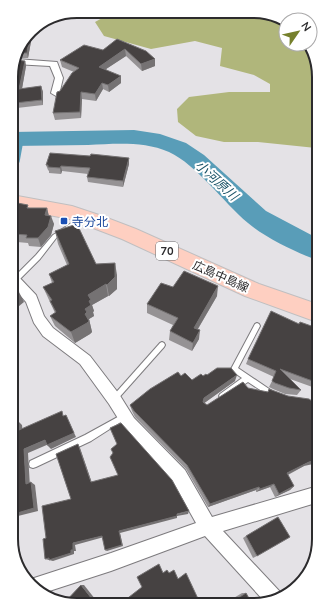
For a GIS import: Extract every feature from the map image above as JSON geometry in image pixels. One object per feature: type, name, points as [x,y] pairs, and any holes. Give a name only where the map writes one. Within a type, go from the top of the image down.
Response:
[{"type":"main road","name":"広島中島線","points":[[18,202],[72,213],[84,217],[129,234],[252,290],[312,311]]},
{"type":"street","points":[[20,62],[54,64],[59,78],[56,93]]},
{"type":"street","points":[[18,284],[31,299],[39,319],[48,332],[85,360],[129,422],[179,476],[208,527],[271,595]]},
{"type":"street","points":[[40,585],[111,562],[208,527],[312,496]]},
{"type":"lane","points":[[18,275],[38,257],[59,232],[84,217]]},
{"type":"lane","points":[[258,326],[234,370],[270,394],[280,397]]},
{"type":"lane","points":[[114,399],[162,345]]},
{"type":"lane","points":[[218,399],[247,379]]},
{"type":"lane","points":[[33,464],[88,438],[125,416]]},
{"type":"green space","points":[[102,18],[253,18],[265,19],[278,24],[278,52],[306,52],[311,65],[312,148],[258,142],[224,142],[196,136],[178,122],[177,109],[189,97],[229,92],[270,92],[270,84],[254,75],[220,66],[222,48],[195,41],[151,49],[104,36],[95,22]]},
{"type":"building","points":[[117,39],[146,51],[155,59],[141,64],[125,49],[99,67],[121,76],[108,85],[102,83],[95,94],[81,92],[80,112],[53,113],[57,92],[60,91],[72,73],[79,68],[60,60],[84,45],[103,50]]},
{"type":"building","points":[[28,44],[27,53],[23,53]]},
{"type":"building","points":[[21,61],[25,61],[19,89],[41,86],[42,100],[18,103],[18,77]]},
{"type":"building","points":[[50,153],[90,156],[91,154],[129,158],[123,181],[87,177],[90,168],[61,166],[60,168],[48,167],[48,165],[46,165]]},
{"type":"building","points":[[18,203],[28,205],[27,208],[47,208],[45,215],[51,216],[48,227],[38,238],[26,238],[27,235],[18,234]]},
{"type":"building","points":[[77,224],[96,264],[115,263],[115,277],[107,285],[106,284],[88,295],[91,300],[89,301],[91,305],[85,309],[87,312],[85,314],[89,321],[71,332],[50,316],[56,312],[50,301],[52,300],[43,287],[54,282],[49,274],[69,264],[55,231]]},
{"type":"building","points":[[184,271],[218,286],[194,328],[200,330],[193,343],[170,331],[178,318],[147,304],[161,283],[173,287]]},
{"type":"building","points":[[271,311],[299,324],[300,322],[312,326],[312,381],[280,369],[301,390],[275,383],[272,381],[276,371],[248,359]]},
{"type":"building","points":[[217,368],[231,368],[237,375],[204,398],[203,402],[207,405],[243,382],[248,388],[268,392],[269,389],[288,396],[309,399],[312,401],[312,461],[287,473],[294,486],[279,494],[274,484],[260,489],[259,487],[210,504],[187,465],[134,411],[130,405],[150,389],[178,372],[181,376],[185,373],[192,380],[201,374],[203,376],[206,374],[207,375]]},
{"type":"building","points":[[62,411],[63,416],[66,415],[74,433],[47,445],[45,440],[24,449],[26,484],[31,482],[34,508],[18,513],[18,421],[19,430]]},
{"type":"building","points":[[121,423],[172,480],[189,511],[177,514],[177,516],[119,531],[122,545],[105,550],[102,536],[73,543],[73,550],[71,550],[71,553],[49,560],[49,558],[45,559],[43,539],[46,538],[42,506],[71,499],[56,454],[78,444],[91,482],[118,475],[110,457],[113,453],[111,449],[117,444],[110,428]]},
{"type":"building","points":[[278,517],[290,537],[257,556],[246,536]]},
{"type":"building","points":[[159,564],[163,573],[167,570],[169,573],[174,570],[178,579],[186,573],[198,598],[128,598],[142,587],[137,577]]},
{"type":"building","points":[[81,585],[91,598],[77,598],[70,597]]},
{"type":"building","points":[[246,593],[249,598],[238,598]]},
{"type":"waterway","name":"小河原川","points":[[18,139],[134,137],[160,141],[178,148],[196,160],[257,217],[285,234],[312,248]]},
{"type":"waterway","points":[[18,161],[22,139]]},
{"type":"place","name":"寺分北","points":[[64,221]]}]
